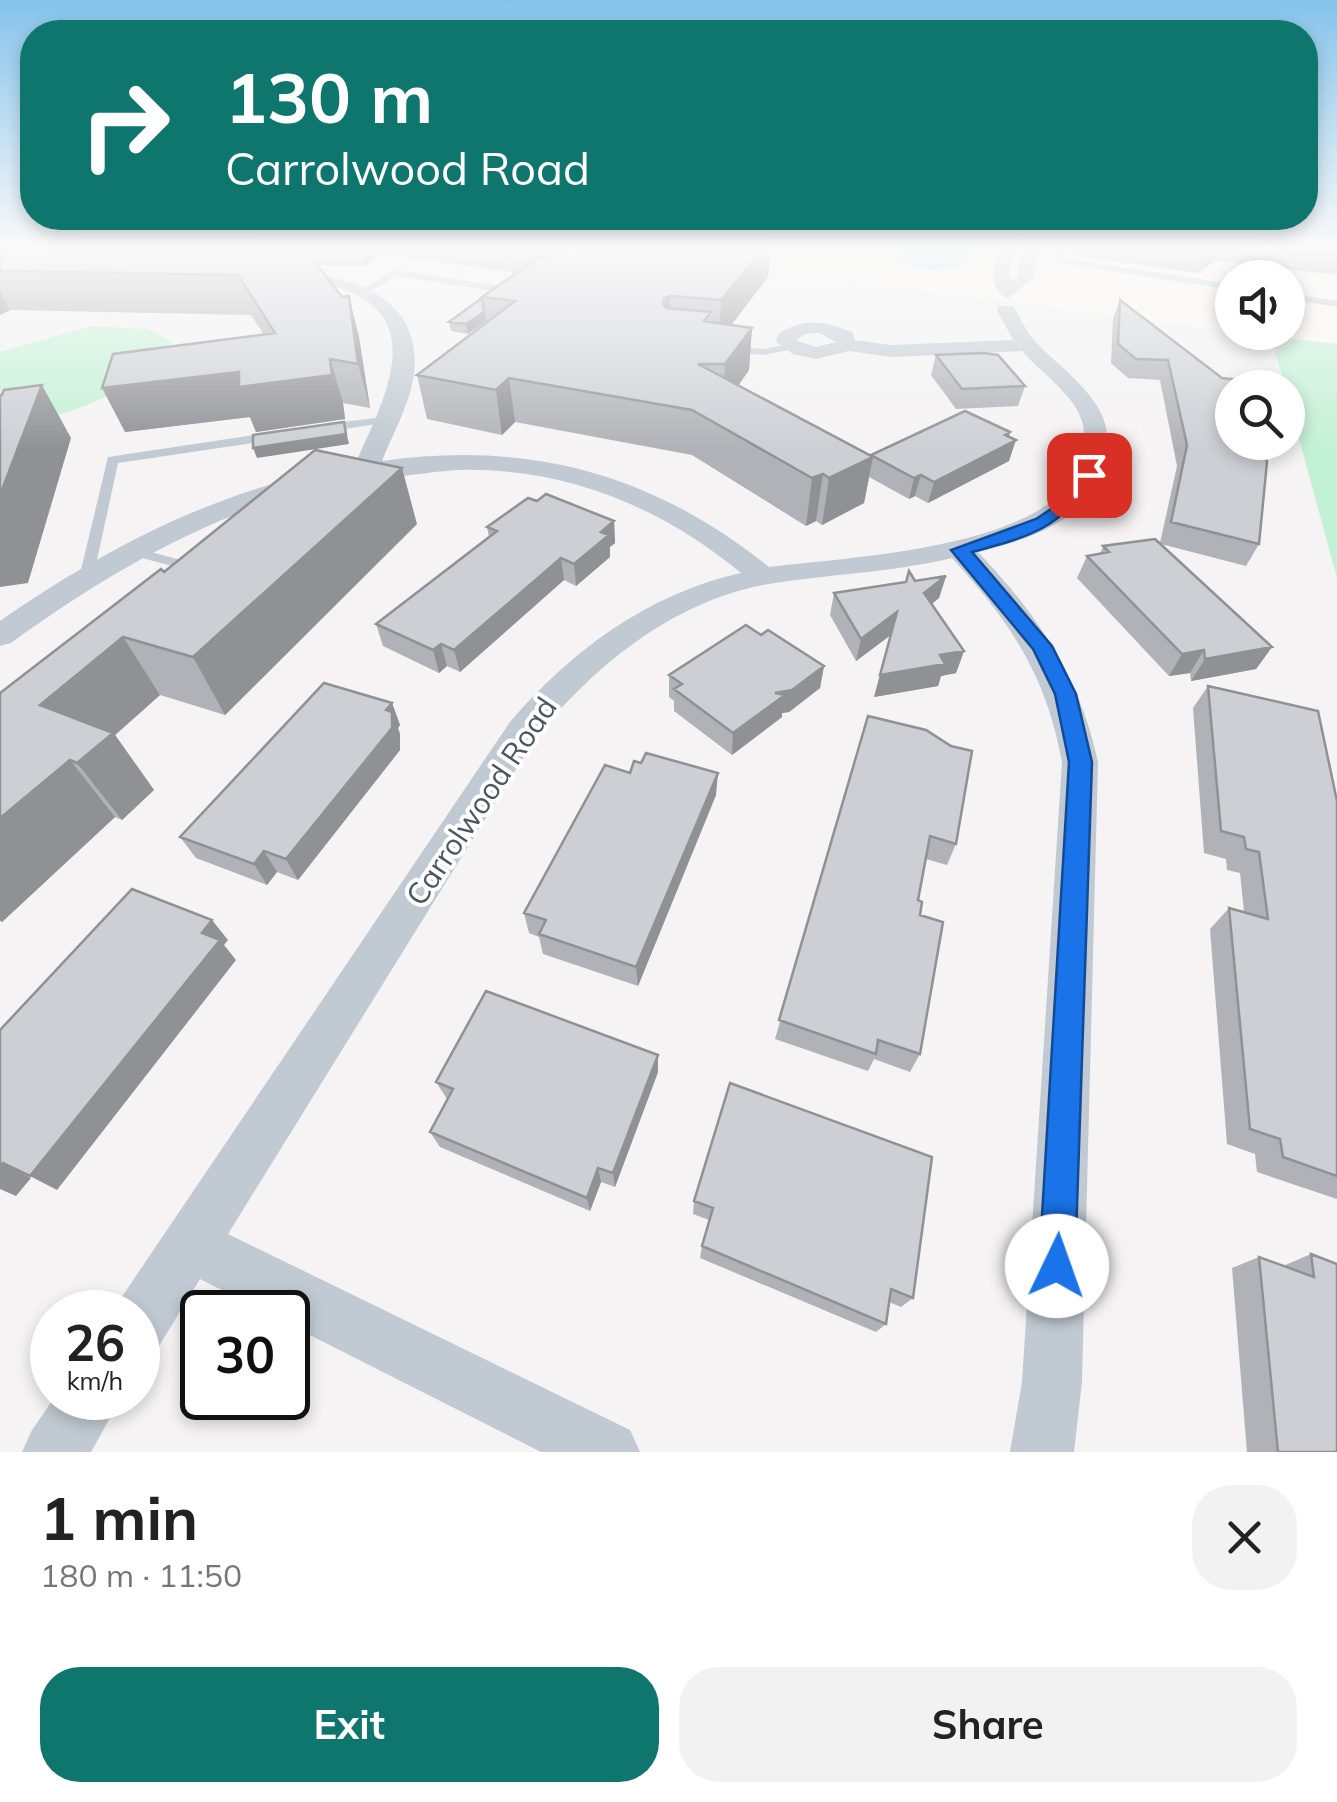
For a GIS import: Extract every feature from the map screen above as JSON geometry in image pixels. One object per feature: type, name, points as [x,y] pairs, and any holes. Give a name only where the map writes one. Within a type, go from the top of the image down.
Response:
[{"type":"street","points":[[366,470],[384,420],[406,390],[404,362],[392,315]]},
{"type":"street","name":"Carrolwood Road","points":[[160,1291],[522,731],[553,692],[591,658],[637,626],[683,602],[761,574],[960,550],[1017,534],[1063,508],[1079,492],[1097,455],[1093,420],[1083,401],[1027,345],[1009,315]]},
{"type":"street","points":[[791,346],[817,353],[846,345],[890,350],[1027,345]]},
{"type":"street","points":[[0,636],[127,550],[228,505],[366,470],[495,464],[545,469],[604,482],[644,494],[684,514],[761,574]]},
{"type":"street","points":[[960,550],[1042,646],[1066,694],[1080,762],[1052,1382],[1042,1452]]},
{"type":"street","points":[[190,1245],[608,1452]]},
{"type":"street","points":[[54,1452],[75,1420]]},
{"type":"lane","points":[[707,347],[762,352],[791,346]]},
{"type":"lane","points":[[308,431],[384,420]]},
{"type":"lane","points":[[87,574],[112,460],[288,434]]},
{"type":"lane","points":[[127,550],[196,569]]},
{"type":"lane","points":[[181,580],[211,558]]},
{"type":"shaded area","points":[[1107,315],[1215,315],[1215,329]]},
{"type":"shaded area","points":[[1305,315],[1337,315],[1337,344],[1305,340]]},
{"type":"green space","points":[[91,326],[148,329],[171,341],[166,360],[88,405],[0,429],[0,352]]},
{"type":"green space","points":[[1305,340],[1337,344],[1337,578],[1305,460],[1305,370],[1280,370],[1275,350],[1305,350]]},
{"type":"building","points":[[263,315],[351,315],[358,364],[330,359],[332,375],[239,387],[239,372],[102,388],[113,354],[275,333]]},
{"type":"building","points":[[459,315],[480,315],[466,324],[449,322]]},
{"type":"building","points":[[497,315],[709,315],[704,321],[752,328],[725,364],[698,364],[873,457],[829,478],[823,474],[812,478],[692,410],[509,378],[496,390],[417,375]]},
{"type":"building","points":[[1119,315],[1139,315],[1215,373],[1215,460],[1267,462],[1259,544],[1171,522],[1187,445],[1168,360],[1136,359],[1118,344]]},
{"type":"building","points":[[936,355],[998,355],[1025,386],[962,389]]},
{"type":"building","points":[[42,385],[0,495],[0,395],[4,390]]},
{"type":"building","points":[[965,411],[1010,432],[1005,435],[1016,440],[934,482],[921,475],[914,478],[871,455]]},
{"type":"building","points":[[344,422],[346,434],[253,448],[253,435]]},
{"type":"building","points":[[315,450],[402,468],[193,657],[123,637],[40,705],[113,733],[77,763],[70,760],[0,818],[0,693],[161,569],[164,572]]},
{"type":"building","points":[[546,494],[614,521],[601,532],[609,535],[574,564],[561,558],[454,650],[441,644],[433,650],[376,624],[497,531],[487,527],[528,498],[537,501]]},
{"type":"building","points":[[1155,539],[1272,647],[1205,659],[1204,650],[1182,654],[1087,556],[1109,552],[1103,546]]},
{"type":"building","points":[[909,571],[915,581],[946,576],[924,593],[964,651],[940,655],[945,664],[880,675],[897,612],[861,639],[834,593],[906,582]]},
{"type":"building","points":[[746,625],[761,635],[768,630],[824,666],[792,690],[775,693],[785,695],[733,733],[674,689],[682,684],[669,675]]},
{"type":"building","points":[[324,683],[392,703],[386,710],[392,712],[392,728],[286,859],[264,851],[254,864],[180,837]]},
{"type":"building","points":[[1208,686],[1318,711],[1337,801],[1337,1176],[1283,1157],[1280,1139],[1250,1129],[1229,908],[1268,919],[1259,852],[1246,849],[1244,837],[1221,831]]},
{"type":"building","points":[[868,716],[926,730],[951,746],[972,751],[956,844],[930,836],[918,900],[922,902],[920,915],[943,922],[920,1054],[878,1040],[876,1054],[779,1020]]},
{"type":"building","points":[[646,753],[718,773],[636,967],[539,934],[546,920],[524,913],[605,765],[630,773],[634,761],[641,763]]},
{"type":"building","points":[[132,889],[212,920],[202,933],[220,940],[30,1176],[3,1163],[0,1167],[0,1030]]},
{"type":"building","points":[[486,991],[658,1055],[613,1173],[598,1168],[587,1198],[430,1132],[453,1089],[436,1082]]},
{"type":"building","points":[[730,1083],[932,1157],[913,1298],[891,1289],[886,1324],[702,1246],[713,1208],[694,1201]]},
{"type":"building","points":[[1311,1254],[1337,1264],[1337,1452],[1278,1452],[1259,1257],[1314,1277]]},
{"type":"route","points":[[1057,1266],[1080,762],[1076,732],[1066,694],[1042,646],[960,550],[1017,534],[1042,522],[1063,508],[1089,475]]}]
